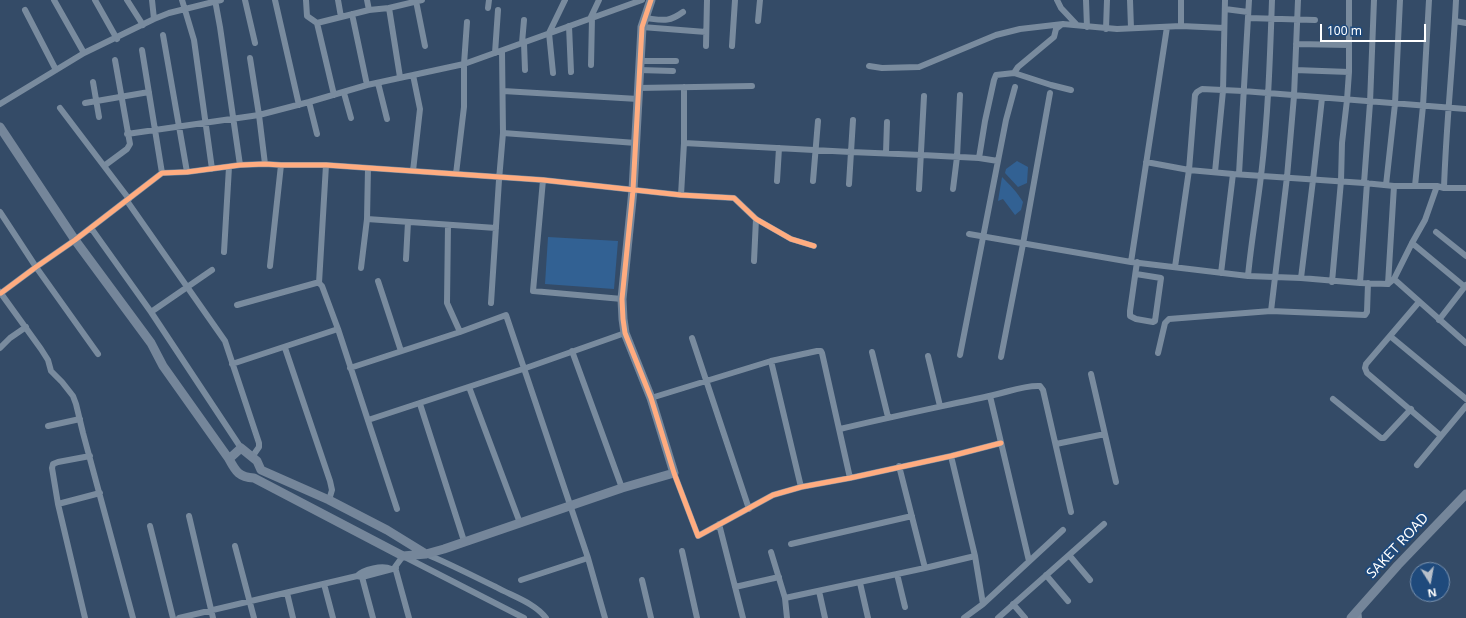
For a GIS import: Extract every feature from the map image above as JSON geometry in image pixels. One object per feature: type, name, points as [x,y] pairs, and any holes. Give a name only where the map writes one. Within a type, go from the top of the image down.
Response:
[{"type":"street","points":[[54,0],[84,53]]},
{"type":"street","points":[[95,0],[117,39]]},
{"type":"street","points":[[127,0],[143,25]]},
{"type":"street","points":[[152,0],[154,19]]},
{"type":"street","points":[[182,0],[194,40],[212,169]]},
{"type":"street","points":[[0,104],[84,53],[117,39],[154,19],[169,12],[217,0],[240,165]]},
{"type":"street","points":[[245,0],[255,43]]},
{"type":"street","points":[[275,0],[299,105]]},
{"type":"street","points":[[306,0],[307,16],[318,23],[334,95]]},
{"type":"street","points":[[338,0],[341,17]]},
{"type":"street","points":[[367,0],[369,10]]},
{"type":"street","points":[[488,8],[489,0]]},
{"type":"street","points":[[553,73],[549,33],[564,0]]},
{"type":"street","points":[[591,65],[591,18],[599,0]]},
{"type":"street","points":[[127,134],[259,115],[344,93],[367,85],[464,64],[642,0]]},
{"type":"street","points":[[651,0],[644,22],[639,66],[633,190],[622,299],[625,333],[651,398],[674,473],[698,536],[773,495],[801,487],[951,456],[1001,443]]},
{"type":"street","points":[[706,46],[708,0]]},
{"type":"street","points":[[732,46],[735,0]]},
{"type":"street","points":[[758,21],[760,0]]},
{"type":"street","points":[[1058,0],[1061,8],[1077,25]]},
{"type":"street","points":[[1086,0],[1087,27]]},
{"type":"street","points":[[1106,29],[1107,0]]},
{"type":"street","points":[[1130,0],[1131,28]]},
{"type":"street","points":[[1181,0],[1181,26]]},
{"type":"street","points":[[1215,172],[1223,91],[1225,0]]},
{"type":"street","points":[[1221,273],[1236,174],[1249,0]]},
{"type":"street","points":[[1248,276],[1253,224],[1261,176],[1268,93],[1272,0]]},
{"type":"street","points":[[1271,311],[1287,178],[1294,96],[1298,0]]},
{"type":"street","points":[[1332,282],[1341,181],[1342,143],[1349,72],[1348,0]]},
{"type":"street","points":[[1360,284],[1374,0]]},
{"type":"street","points":[[1386,185],[1395,104],[1400,0]]},
{"type":"street","points":[[1415,186],[1423,106],[1429,0]]},
{"type":"street","points":[[1444,188],[1456,0]]},
{"type":"street","points":[[318,23],[369,10],[389,8],[400,2],[419,1],[425,46]]},
{"type":"street","points":[[389,8],[400,78]]},
{"type":"street","points":[[1225,9],[1248,15],[1271,18],[1315,20]]},
{"type":"street","points":[[25,10],[56,70]]},
{"type":"street","points":[[495,54],[498,10]]},
{"type":"street","points":[[644,22],[673,19],[683,12]]},
{"type":"street","points":[[352,14],[367,85]]},
{"type":"street","points":[[524,20],[523,43],[525,70]]},
{"type":"street","points":[[1455,21],[1466,22]]},
{"type":"street","points":[[456,174],[464,107],[464,64],[467,22]]},
{"type":"street","points":[[644,22],[706,32]]},
{"type":"street","points":[[1014,73],[1018,67],[1054,37],[1056,29],[1063,24]]},
{"type":"street","points":[[869,66],[882,68],[919,67],[996,35],[1020,29],[1063,24],[1106,29],[1181,26],[1224,28]]},
{"type":"street","points":[[569,26],[571,72]]},
{"type":"street","points":[[1136,274],[1161,278],[1155,321],[1153,322],[1136,319],[1130,316],[1136,274],[1134,262],[1146,162],[1167,27]]},
{"type":"street","points":[[163,35],[187,172]]},
{"type":"street","points":[[1296,44],[1349,45]]},
{"type":"street","points":[[142,50],[162,173]]},
{"type":"street","points":[[491,303],[503,133],[504,91],[502,51]]},
{"type":"street","points":[[250,58],[266,164]]},
{"type":"street","points":[[104,166],[127,149],[130,144],[115,60]]},
{"type":"street","points":[[639,66],[676,60]]},
{"type":"street","points":[[639,66],[673,71]]},
{"type":"street","points":[[1295,70],[1349,72]]},
{"type":"street","points":[[979,158],[985,121],[996,75],[1000,73],[1014,73],[1071,90]]},
{"type":"street","points":[[413,75],[420,109],[414,171]]},
{"type":"street","points":[[94,82],[99,117]]},
{"type":"street","points":[[378,83],[387,119]]},
{"type":"street","points":[[638,88],[752,86]]},
{"type":"street","points":[[681,196],[684,143],[684,87]]},
{"type":"street","points":[[960,355],[1006,120],[1015,87]]},
{"type":"street","points":[[1175,267],[1189,170],[1195,95],[1202,89],[1243,91],[1466,110]]},
{"type":"street","points":[[504,91],[638,99]]},
{"type":"street","points":[[85,103],[149,92]]},
{"type":"street","points":[[344,93],[351,118]]},
{"type":"street","points":[[1001,357],[1024,244],[1050,93]]},
{"type":"street","points":[[953,190],[957,157],[960,95]]},
{"type":"street","points":[[919,189],[924,96]]},
{"type":"street","points":[[1301,278],[1322,98]]},
{"type":"street","points":[[309,102],[317,134]]},
{"type":"street","points":[[60,108],[104,166],[225,341],[259,443],[259,447],[252,457]]},
{"type":"street","points":[[849,184],[853,120]]},
{"type":"street","points":[[813,181],[818,121]]},
{"type":"street","points":[[886,153],[887,122]]},
{"type":"street","points":[[1,132],[75,240],[151,344],[163,366],[236,471],[247,478],[254,478],[262,482],[524,618]]},
{"type":"street","points":[[503,133],[636,143]]},
{"type":"street","points":[[684,143],[979,158],[998,161]]},
{"type":"street","points":[[777,181],[778,148]]},
{"type":"street","points":[[1146,162],[1189,170],[1236,174],[1394,186],[1466,188]]},
{"type":"street","points":[[133,618],[76,404],[62,382],[51,371],[48,360],[42,349],[0,292],[75,240],[162,173],[187,172],[240,165],[326,165],[543,180],[681,196],[734,198],[756,219],[791,239],[814,246]]},
{"type":"street","points":[[270,266],[281,165]]},
{"type":"street","points":[[326,165],[319,283],[322,286],[338,329],[397,508]]},
{"type":"street","points":[[224,252],[230,166]]},
{"type":"street","points":[[361,268],[367,219],[368,168]]},
{"type":"street","points":[[543,180],[533,291],[622,299]]},
{"type":"street","points":[[1388,284],[1394,186]]},
{"type":"street","points":[[969,234],[1134,262],[1221,273],[1275,278],[1301,278],[1360,284],[1388,284],[1394,279],[1425,220],[1437,186]]},
{"type":"street","points":[[0,212],[36,267],[98,354]]},
{"type":"street","points":[[367,219],[496,228]]},
{"type":"street","points":[[754,262],[756,219]]},
{"type":"street","points":[[406,259],[408,222]]},
{"type":"street","points":[[448,224],[447,303],[460,332]]},
{"type":"street","points":[[91,228],[151,312],[241,448],[258,461],[261,470],[331,495],[426,554],[457,567],[527,603],[542,612],[546,618]]},
{"type":"street","points":[[1436,232],[1466,256]]},
{"type":"street","points":[[1412,243],[1465,286],[1440,320]]},
{"type":"street","points":[[151,312],[212,270]]},
{"type":"street","points":[[1394,279],[1466,343]]},
{"type":"street","points":[[378,281],[401,351]]},
{"type":"street","points":[[237,305],[319,283]]},
{"type":"street","points":[[1158,353],[1165,322],[1168,319],[1271,311],[1365,315],[1367,312],[1368,283]]},
{"type":"street","points":[[1419,302],[1366,364],[1365,368],[1367,373],[1441,436]]},
{"type":"street","points":[[350,368],[460,332],[506,315],[588,558],[605,618]]},
{"type":"street","points":[[0,348],[10,338],[26,327]]},
{"type":"street","points":[[232,364],[338,329]]},
{"type":"street","points":[[368,420],[524,369],[625,333]]},
{"type":"street","points":[[1390,336],[1466,399]]},
{"type":"street","points":[[692,338],[705,382],[749,509]]},
{"type":"street","points":[[284,348],[330,481],[331,495]]},
{"type":"street","points":[[572,351],[622,488]]},
{"type":"street","points":[[651,398],[771,361],[821,351],[850,478]]},
{"type":"street","points":[[872,352],[888,417]]},
{"type":"street","points":[[928,356],[940,406]]},
{"type":"street","points":[[771,361],[801,487]]},
{"type":"street","points":[[1091,374],[1116,482]]},
{"type":"street","points":[[469,386],[520,524]]},
{"type":"street","points":[[840,429],[888,417],[1032,386],[1040,386],[1043,390],[1071,512]]},
{"type":"street","points":[[990,396],[1029,561]]},
{"type":"street","points":[[1333,399],[1381,438],[1384,438],[1411,410]]},
{"type":"street","points":[[420,404],[464,541]]},
{"type":"street","points":[[1417,465],[1466,406]]},
{"type":"street","points":[[48,426],[80,419]]},
{"type":"street","points":[[1056,444],[1105,434]]},
{"type":"street","points":[[229,459],[241,448]]},
{"type":"street","points":[[85,618],[58,504],[52,468],[54,464],[58,462],[90,456]]},
{"type":"street","points":[[951,456],[975,556],[983,604]]},
{"type":"street","points":[[900,466],[925,568]]},
{"type":"street","points":[[262,482],[267,473]]},
{"type":"street","points":[[409,618],[393,569],[403,556],[426,554],[520,524],[622,488],[674,473]]},
{"type":"street","points":[[58,504],[100,493]]},
{"type":"street","name":"SAKET ROAD","points":[[1355,616],[1398,565],[1466,494]]},
{"type":"street","points":[[189,516],[213,618]]},
{"type":"street","points":[[791,544],[912,516]]},
{"type":"street","points":[[719,524],[743,618]]},
{"type":"street","points":[[998,618],[1104,524]]},
{"type":"street","points":[[150,526],[173,618]]},
{"type":"street","points":[[964,618],[983,604],[1063,530]]},
{"type":"street","points":[[235,546],[254,618]]},
{"type":"street","points":[[682,551],[697,618]]},
{"type":"street","points":[[771,552],[785,598],[787,618]]},
{"type":"street","points":[[1069,555],[1090,580]]},
{"type":"street","points":[[785,598],[860,583],[975,556]]},
{"type":"street","points":[[521,580],[588,558]]},
{"type":"street","points":[[373,618],[360,577],[360,572],[386,567],[393,569]]},
{"type":"street","points":[[897,574],[905,607]]},
{"type":"street","points":[[1046,576],[1068,601]]},
{"type":"street","points":[[179,618],[360,577]]},
{"type":"street","points":[[735,587],[779,577]]},
{"type":"street","points":[[642,580],[651,618]]},
{"type":"street","points":[[860,583],[868,618]]},
{"type":"street","points":[[324,584],[332,618]]},
{"type":"street","points":[[819,591],[825,618]]},
{"type":"street","points":[[287,593],[293,618]]},
{"type":"street","points":[[1013,604],[1025,618]]},
{"type":"shaded area","points":[[1017,161],[1028,167],[1027,183],[1018,187],[1005,173],[1006,169]]},
{"type":"shaded area","points":[[1002,177],[1023,202],[1021,210],[1015,215],[1003,199],[998,201]]},
{"type":"shaded area","points":[[548,237],[618,241],[614,289],[545,284]]},
{"type":"cycle path","points":[[651,0],[642,27],[633,190],[622,299],[623,319],[625,333],[651,398],[674,473],[698,536],[773,495],[801,487],[951,456],[1001,443]]},
{"type":"cycle path","points":[[1,293],[75,240],[162,173],[187,172],[240,165],[326,165],[543,180],[681,195],[734,198],[756,219],[791,239],[814,246]]}]
